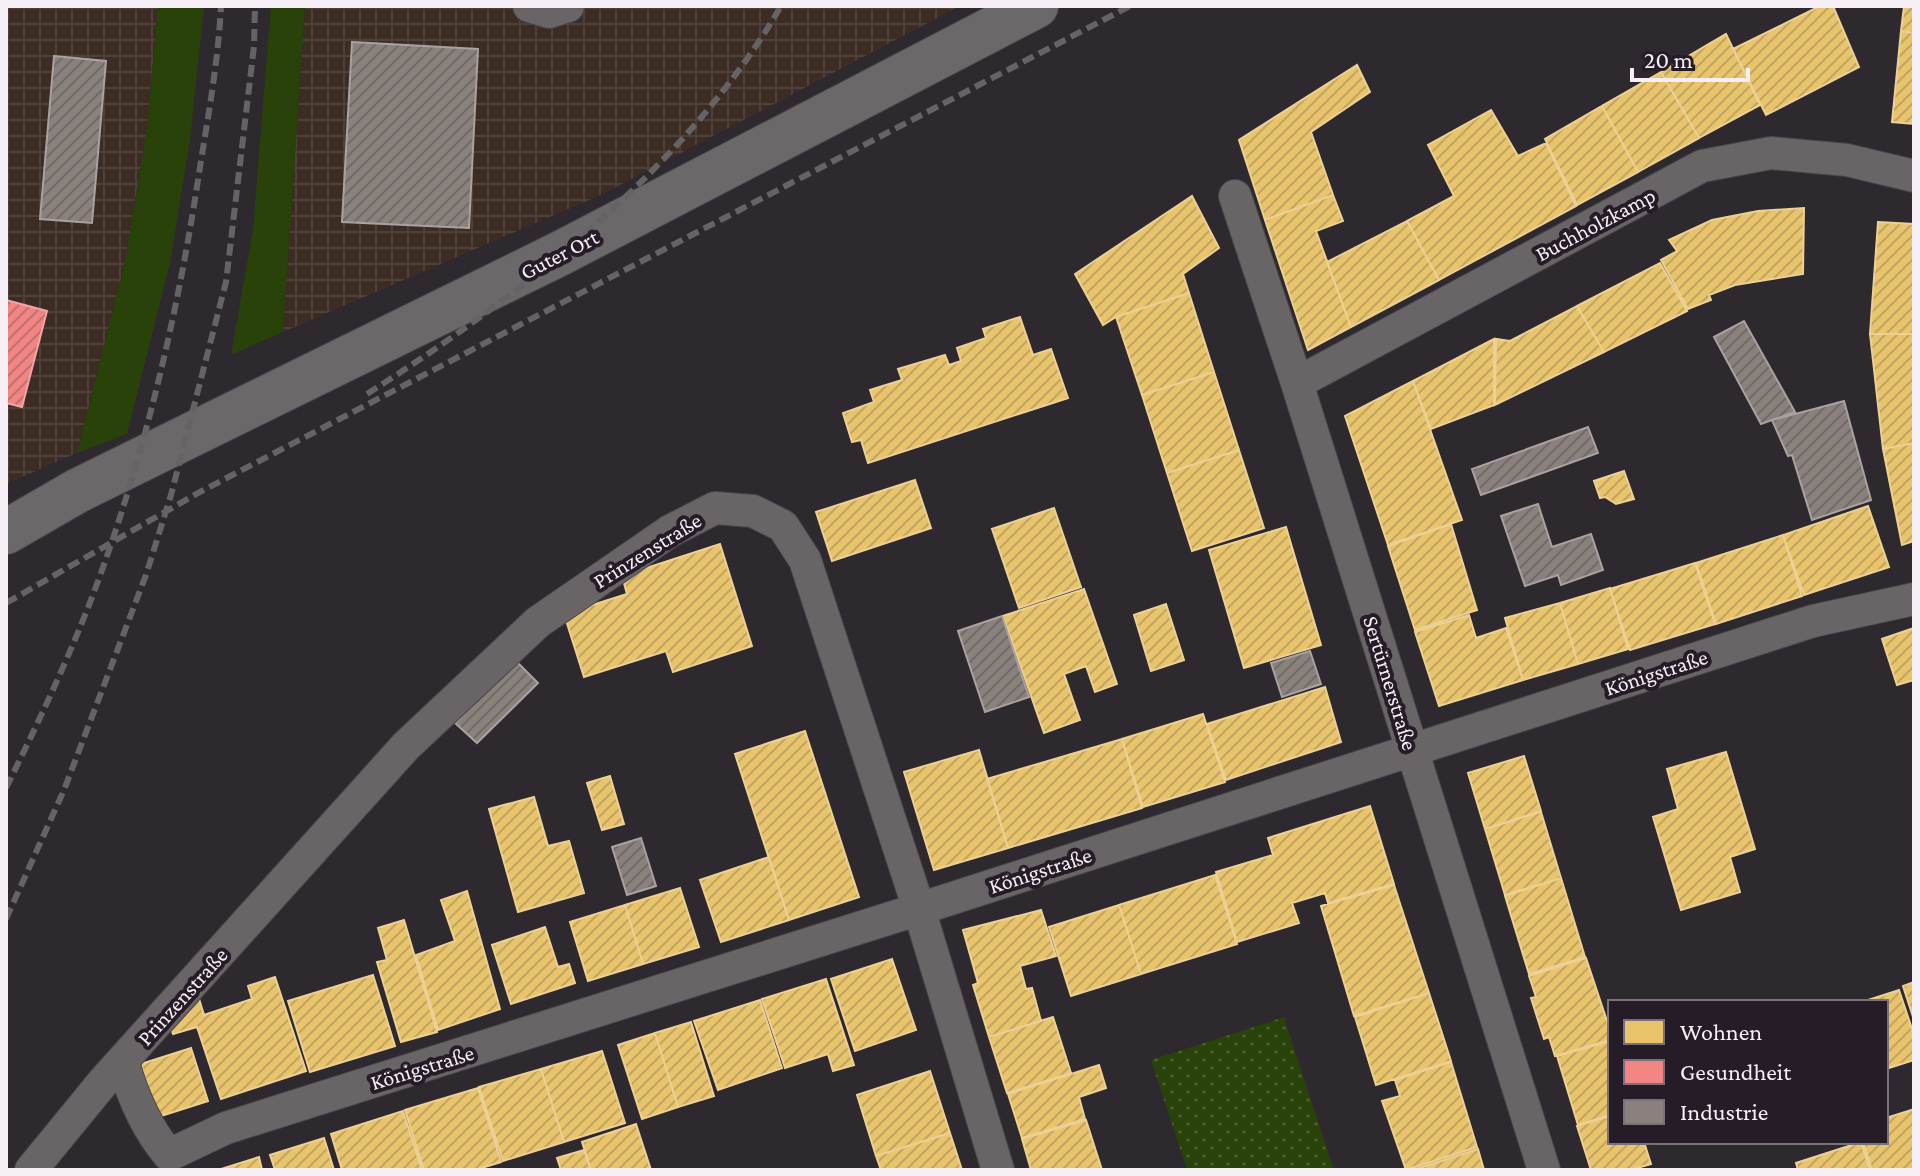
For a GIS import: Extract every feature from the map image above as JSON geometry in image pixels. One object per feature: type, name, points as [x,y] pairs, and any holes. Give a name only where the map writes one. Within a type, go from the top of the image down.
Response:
[{"type":"main road","name":"Guter Ort","points":[[77,491],[559,254],[1036,6]]},
{"type":"main road","points":[[6,515],[77,491]]},
{"type":"main road","points":[[6,532],[77,491]]},
{"type":"street","points":[[529,6],[549,12],[568,6]]},
{"type":"street","name":"Buchholzkamp","points":[[1297,383],[1702,166],[1771,153],[1847,160],[1914,176]]},
{"type":"street","name":"Sertürnerstraße","points":[[1235,196],[1297,383],[1544,1170]]},
{"type":"street","name":"Prinzenstraße","points":[[31,1170],[104,1081],[406,746],[538,622],[670,531],[715,508],[753,511],[783,526],[805,560],[919,909],[998,1170]]},
{"type":"street","name":"Königstraße","points":[[169,1162],[226,1128],[1813,621],[1914,599]]},
{"type":"street","name":"Prinzenstraße","points":[[123,1062],[127,1079],[169,1162]]},
{"type":"shaded area","points":[[6,6],[158,6],[147,128],[125,262],[77,453],[6,484]]},
{"type":"shaded area","points":[[305,6],[960,6],[603,194],[283,332]]},
{"type":"green space","points":[[158,6],[204,6],[190,140],[170,263],[127,434],[77,453],[125,262],[147,128]]},
{"type":"green space","points":[[271,6],[305,6],[283,332],[231,355],[253,229]]},
{"type":"green space","points":[[1284,1017],[1334,1170],[1187,1170],[1151,1060]]},
{"type":"building: Wohnen","points":[[1820,6],[1833,6],[1859,67],[1766,115],[1733,49]]},
{"type":"building: Wohnen","points":[[1904,6],[1914,6],[1914,33],[1901,31]]},
{"type":"building: Wohnen","points":[[1901,31],[1914,33],[1914,124],[1892,122]]},
{"type":"building: Wohnen","points":[[1726,34],[1760,105],[1699,138],[1661,72]]},
{"type":"building: Wohnen","points":[[1357,65],[1370,92],[1311,132],[1333,195],[1265,220],[1239,140]]},
{"type":"building: Wohnen","points":[[1661,72],[1699,138],[1638,172],[1602,106]]},
{"type":"building: Wohnen","points":[[1602,106],[1638,172],[1577,205],[1545,139]]},
{"type":"building: Wohnen","points":[[1491,110],[1518,156],[1546,143],[1576,206],[1439,280],[1407,221],[1454,196],[1428,145]]},
{"type":"building: Wohnen","points":[[1333,195],[1343,221],[1316,231],[1351,327],[1308,350],[1265,220]]},
{"type":"building: Wohnen","points":[[1192,196],[1219,248],[1183,274],[1189,293],[1116,317],[1103,325],[1075,274]]},
{"type":"building: Wohnen","points":[[1804,208],[1803,274],[1735,285],[1709,295],[1711,300],[1688,309],[1661,260],[1677,251],[1669,240],[1712,220],[1758,211]]},
{"type":"building: Wohnen","points":[[1407,221],[1439,280],[1351,327],[1327,262]]},
{"type":"building: Wohnen","points":[[1878,222],[1914,224],[1914,334],[1870,334]]},
{"type":"building: Wohnen","points":[[1660,263],[1687,311],[1604,352],[1577,306]]},
{"type":"building: Wohnen","points":[[1189,293],[1214,372],[1142,395],[1116,317]]},
{"type":"building: Wohnen","points":[[1577,306],[1604,352],[1495,405],[1496,339],[1510,341]]},
{"type":"building: Wohnen","points":[[1020,317],[1033,355],[1051,349],[1068,398],[868,463],[861,440],[852,442],[843,413],[874,402],[870,390],[902,380],[898,369],[945,355],[949,365],[961,361],[957,348],[986,338],[983,329]]},
{"type":"building: Wohnen","points":[[1870,334],[1914,334],[1914,443],[1883,449]]},
{"type":"building: Wohnen","points":[[1494,339],[1494,405],[1431,429],[1413,381]]},
{"type":"building: Wohnen","points":[[1214,372],[1239,450],[1167,473],[1142,395]]},
{"type":"building: Wohnen","points":[[1413,381],[1462,520],[1388,545],[1345,416]]},
{"type":"building: Wohnen","points":[[1914,443],[1914,541],[1902,545],[1883,449]]},
{"type":"building: Wohnen","points":[[1239,450],[1264,528],[1192,551],[1167,473]]},
{"type":"building: Wohnen","points":[[1624,471],[1634,499],[1616,504],[1605,497],[1600,498],[1594,481]]},
{"type":"building: Wohnen","points":[[915,480],[931,528],[832,561],[816,512]]},
{"type":"building: Wohnen","points":[[1868,506],[1889,567],[1804,595],[1783,535]]},
{"type":"building: Wohnen","points":[[1054,508],[1081,587],[1019,608],[992,529]]},
{"type":"building: Wohnen","points":[[1451,524],[1477,610],[1415,630],[1388,546]]},
{"type":"building: Wohnen","points":[[1286,527],[1321,645],[1244,668],[1209,550]]},
{"type":"building: Wohnen","points":[[1783,535],[1802,596],[1716,624],[1696,563]]},
{"type":"building: Wohnen","points":[[720,544],[752,646],[673,672],[666,651],[584,677],[564,614],[627,594],[622,576]]},
{"type":"building: Wohnen","points":[[1695,563],[1715,624],[1630,650],[1610,589]]},
{"type":"building: Wohnen","points":[[1610,588],[1628,649],[1578,664],[1560,603]]},
{"type":"building: Wohnen","points":[[1084,589],[1117,684],[1095,692],[1086,666],[1064,674],[1080,720],[1044,733],[1003,616]]},
{"type":"building: Wohnen","points":[[1560,603],[1578,664],[1523,680],[1505,618]]},
{"type":"building: Wohnen","points":[[1166,604],[1184,660],[1151,671],[1134,615]]},
{"type":"building: Wohnen","points":[[1469,615],[1476,638],[1506,628],[1523,680],[1439,706],[1415,632]]},
{"type":"building: Wohnen","points":[[1914,628],[1914,680],[1897,685],[1882,639]]},
{"type":"building: Wohnen","points":[[1325,687],[1341,742],[1226,780],[1207,724]]},
{"type":"building: Wohnen","points":[[1203,714],[1225,782],[1143,807],[1122,739]]},
{"type":"building: Wohnen","points":[[805,731],[859,897],[789,920],[735,754]]},
{"type":"building: Wohnen","points":[[1122,739],[1142,808],[1008,848],[987,779]]},
{"type":"building: Wohnen","points":[[979,750],[1008,848],[934,870],[904,772]]},
{"type":"building: Wohnen","points":[[1726,752],[1755,849],[1730,857],[1740,892],[1681,910],[1653,817],[1678,809],[1667,769]]},
{"type":"building: Wohnen","points":[[1524,756],[1541,811],[1485,829],[1468,773]]},
{"type":"building: Wohnen","points":[[610,776],[624,824],[602,830],[587,783]]},
{"type":"building: Wohnen","points":[[534,797],[548,846],[569,841],[584,893],[518,912],[489,809]]},
{"type":"building: Wohnen","points":[[1370,806],[1394,884],[1328,903],[1325,893],[1292,903],[1299,923],[1237,942],[1216,872],[1273,855],[1268,838]]},
{"type":"building: Wohnen","points":[[1541,812],[1561,878],[1505,895],[1485,829]]},
{"type":"building: Wohnen","points":[[769,857],[789,920],[721,942],[700,880]]},
{"type":"building: Wohnen","points":[[1215,875],[1237,944],[1141,974],[1119,905]]},
{"type":"building: Wohnen","points":[[1561,878],[1585,957],[1529,974],[1505,896]]},
{"type":"building: Wohnen","points":[[1394,885],[1429,993],[1354,1016],[1321,906]]},
{"type":"building: Wohnen","points":[[680,888],[699,947],[643,964],[625,905]]},
{"type":"building: Wohnen","points":[[467,891],[500,1009],[438,1030],[416,955],[455,941],[441,900]]},
{"type":"building: Wohnen","points":[[625,905],[643,964],[588,981],[570,922]]},
{"type":"building: Wohnen","points":[[1119,905],[1141,974],[1071,996],[1049,927]]},
{"type":"building: Wohnen","points":[[1041,910],[1056,956],[1020,966],[1026,989],[1032,988],[1041,1021],[989,1037],[973,985],[978,983],[963,930]]},
{"type":"building: Wohnen","points":[[404,920],[437,1032],[401,1042],[377,962],[387,960],[378,928]]},
{"type":"building: Wohnen","points":[[545,927],[558,967],[569,964],[575,983],[511,1004],[492,945]]},
{"type":"building: Wohnen","points":[[1586,958],[1608,1024],[1608,1041],[1555,1056],[1549,1037],[1544,1039],[1531,998],[1536,997],[1529,976]]},
{"type":"building: Wohnen","points":[[892,959],[916,1030],[855,1051],[831,979]]},
{"type":"building: Wohnen","points":[[373,975],[395,1046],[310,1072],[288,1001]]},
{"type":"building: Wohnen","points":[[275,977],[306,1071],[221,1099],[197,1027],[173,1034],[168,1019],[196,989],[204,1015],[252,999],[248,986]]},
{"type":"building: Wohnen","points":[[826,979],[854,1065],[833,1071],[828,1054],[785,1068],[762,999]]},
{"type":"building: Wohnen","points":[[1914,982],[1914,1020],[1903,986]]},
{"type":"building: Wohnen","points":[[1899,990],[1914,1035],[1914,1060],[1889,1068],[1888,1000],[1868,1000]]},
{"type":"building: Wohnen","points":[[1429,993],[1451,1061],[1376,1085],[1355,1017]]},
{"type":"building: Wohnen","points":[[760,1000],[782,1068],[718,1090],[694,1021]]},
{"type":"building: Wohnen","points":[[1053,1017],[1071,1073],[1007,1093],[989,1037]]},
{"type":"building: Wohnen","points":[[691,1022],[714,1096],[678,1107],[655,1033]]},
{"type":"building: Wohnen","points":[[655,1033],[678,1107],[642,1119],[618,1045]]},
{"type":"building: Wohnen","points":[[1608,1042],[1608,1116],[1578,1125],[1557,1056]]},
{"type":"building: Wohnen","points":[[191,1048],[208,1101],[158,1117],[141,1064]]},
{"type":"building: Wohnen","points":[[602,1051],[625,1123],[564,1142],[541,1069]]},
{"type":"building: Wohnen","points":[[1451,1062],[1477,1147],[1406,1170],[1382,1101],[1400,1096],[1395,1080]]},
{"type":"building: Wohnen","points":[[1099,1065],[1106,1088],[1079,1097],[1085,1119],[1022,1138],[1008,1094]]},
{"type":"building: Wohnen","points":[[541,1069],[564,1142],[503,1161],[479,1087]]},
{"type":"building: Wohnen","points":[[930,1071],[950,1133],[876,1156],[857,1095]]},
{"type":"building: Wohnen","points":[[478,1088],[501,1162],[475,1170],[424,1170],[405,1110]]},
{"type":"building: Wohnen","points":[[1914,1109],[1914,1170],[1872,1170],[1864,1144],[1888,1144],[1888,1117]]},
{"type":"building: Wohnen","points":[[403,1111],[422,1170],[342,1170],[331,1134]]},
{"type":"building: Wohnen","points":[[1608,1117],[1608,1144],[1645,1144],[1651,1164],[1630,1170],[1591,1170],[1577,1126]]},
{"type":"building: Wohnen","points":[[1086,1120],[1102,1170],[1031,1170],[1022,1139]]},
{"type":"building: Wohnen","points":[[636,1124],[651,1170],[591,1170],[582,1142]]},
{"type":"building: Wohnen","points":[[950,1133],[962,1170],[881,1170],[876,1156]]},
{"type":"building: Wohnen","points":[[324,1138],[334,1170],[275,1170],[270,1155]]},
{"type":"building: Wohnen","points":[[1862,1144],[1870,1170],[1798,1170],[1796,1163]]},
{"type":"building: Wohnen","points":[[1478,1149],[1484,1170],[1413,1170]]},
{"type":"building: Wohnen","points":[[584,1150],[591,1170],[561,1170],[557,1158]]},
{"type":"building: Wohnen","points":[[259,1157],[262,1170],[218,1170]]},
{"type":"building: Gesundheit","points":[[6,300],[47,311],[22,407],[6,403]]},
{"type":"building: Industrie","points":[[352,42],[478,49],[469,228],[342,222]]},
{"type":"building: Industrie","points":[[54,56],[106,61],[92,223],[40,219]]},
{"type":"building: Industrie","points":[[1744,321],[1795,412],[1761,424],[1714,337]]},
{"type":"building: Industrie","points":[[1844,401],[1871,500],[1812,520],[1792,455],[1788,456],[1772,420]]},
{"type":"building: Industrie","points":[[1588,427],[1598,453],[1481,495],[1472,469]]},
{"type":"building: Industrie","points":[[1538,504],[1552,547],[1591,534],[1603,570],[1561,585],[1558,575],[1525,586],[1501,516]]},
{"type":"building: Industrie","points":[[1002,616],[1029,697],[985,712],[958,631]]},
{"type":"building: Industrie","points":[[1310,651],[1321,684],[1282,697],[1271,663]]},
{"type":"building: Industrie","points":[[516,661],[538,683],[477,743],[455,723]]},
{"type":"building: Industrie","points":[[641,838],[656,886],[627,895],[612,847]]},
{"type":"railway","points":[[6,788],[87,610],[145,435],[190,231],[215,72],[221,6]]},
{"type":"railway","points":[[6,919],[64,790],[146,575],[171,495],[226,282],[254,46],[255,6]]},
{"type":"railway","points":[[367,394],[484,314],[597,223],[650,173],[699,120],[743,64],[781,6]]},
{"type":"railway","points":[[6,603],[198,493],[1130,6]]}]
